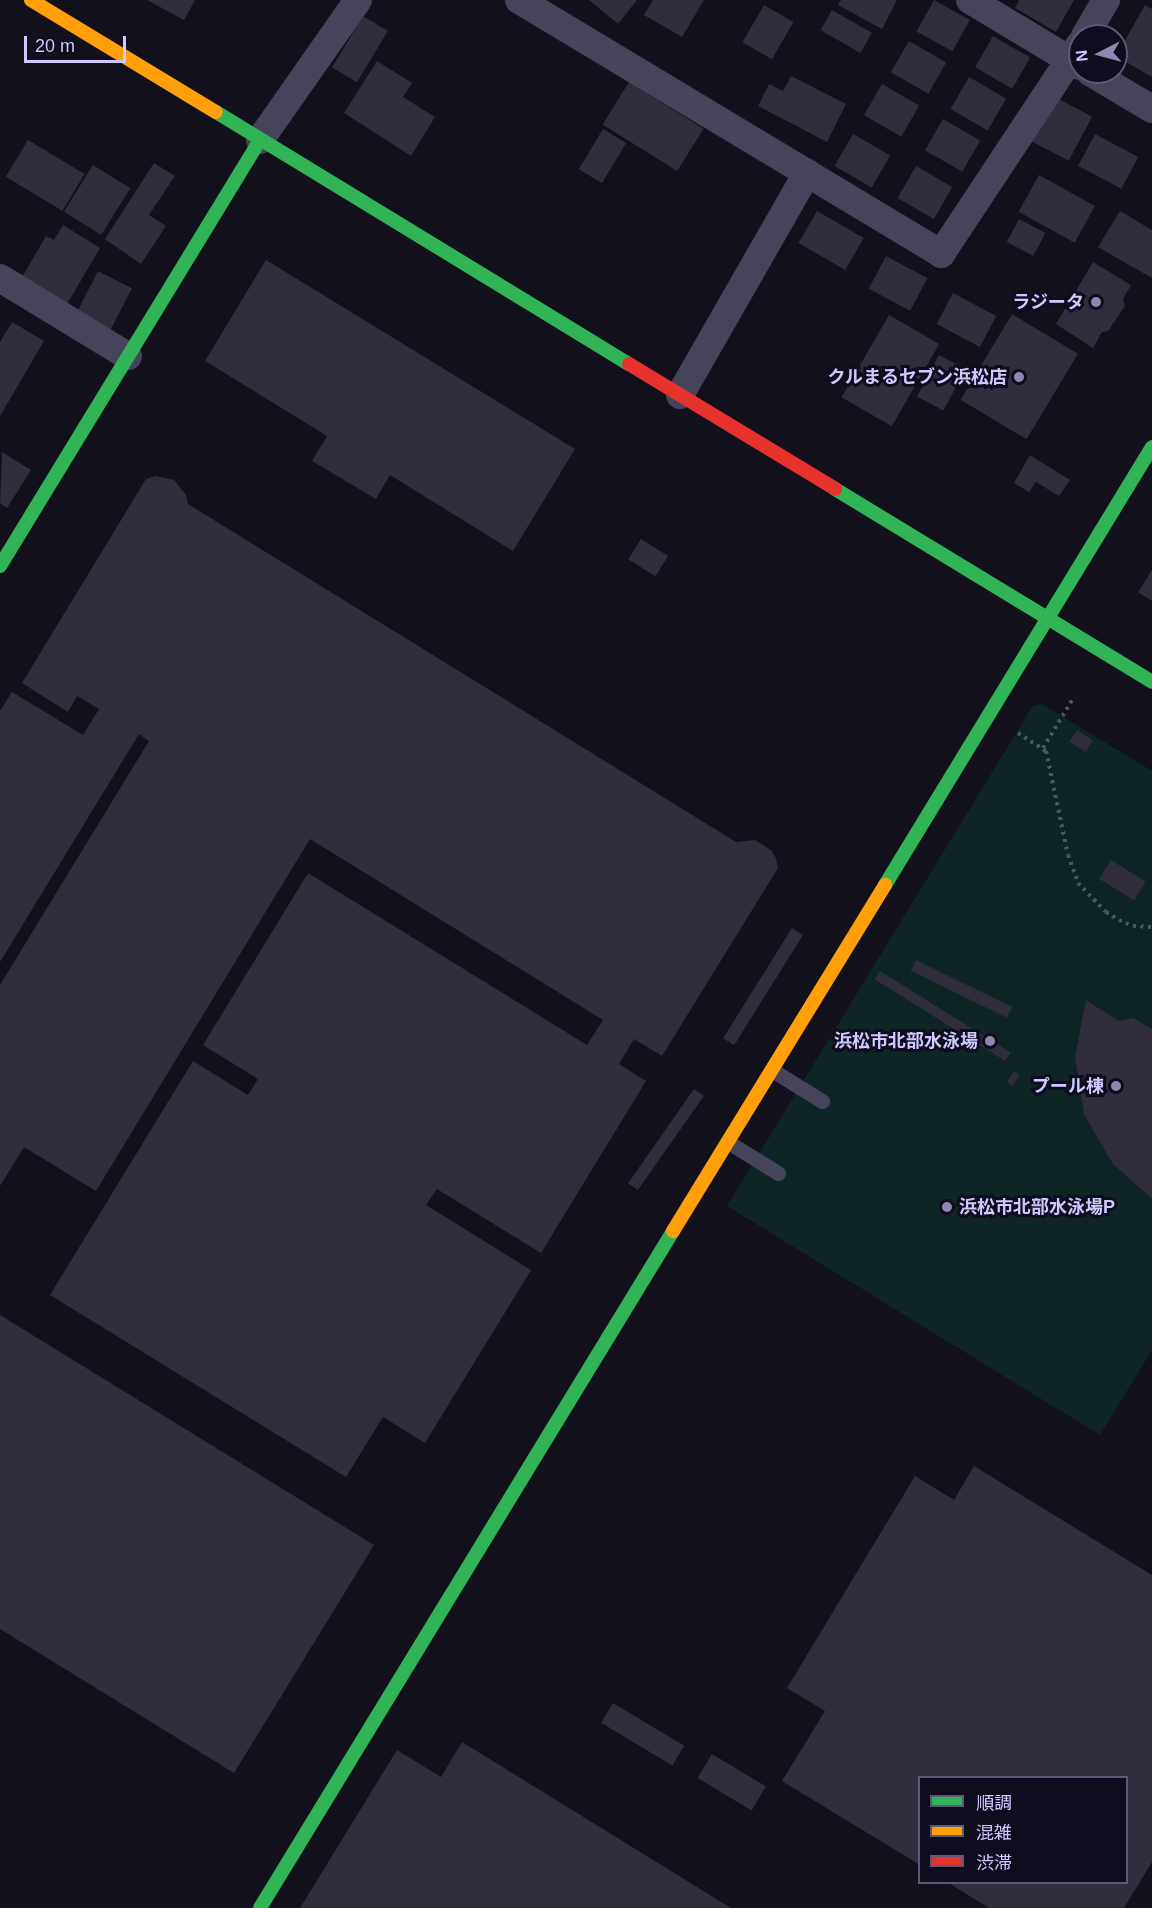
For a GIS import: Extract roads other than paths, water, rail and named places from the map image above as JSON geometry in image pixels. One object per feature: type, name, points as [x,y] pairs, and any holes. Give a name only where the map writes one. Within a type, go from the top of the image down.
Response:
[{"type":"street","points":[[31,0],[62,8],[260,140],[1152,682]]},
{"type":"street","points":[[4,552],[128,356],[260,140],[358,0]]},
{"type":"street","points":[[519,0],[941,254],[1068,77]]},
{"type":"street","points":[[970,0],[1068,53]]},
{"type":"street","points":[[1091,24],[1106,0]]},
{"type":"street","points":[[1115,84],[1152,109]]},
{"type":"street","points":[[680,395],[807,173]]},
{"type":"street","points":[[0,278],[128,356]]},
{"type":"street","points":[[260,1908],[1152,447]]},
{"type":"lane","points":[[772,1070],[822,1101]]},
{"type":"lane","points":[[728,1142],[778,1173]]},
{"type":"place","name":"ラジータ","points":[[1096,302]]},
{"type":"place","name":"クルまるセブン浜松店","points":[[1019,377]]},
{"type":"place","name":"浜松市北部水泳場","points":[[990,1041]]},
{"type":"place","name":"プール棟","points":[[1116,1086]]},
{"type":"place","name":"浜松市北部水泳場P","points":[[947,1207]]}]
